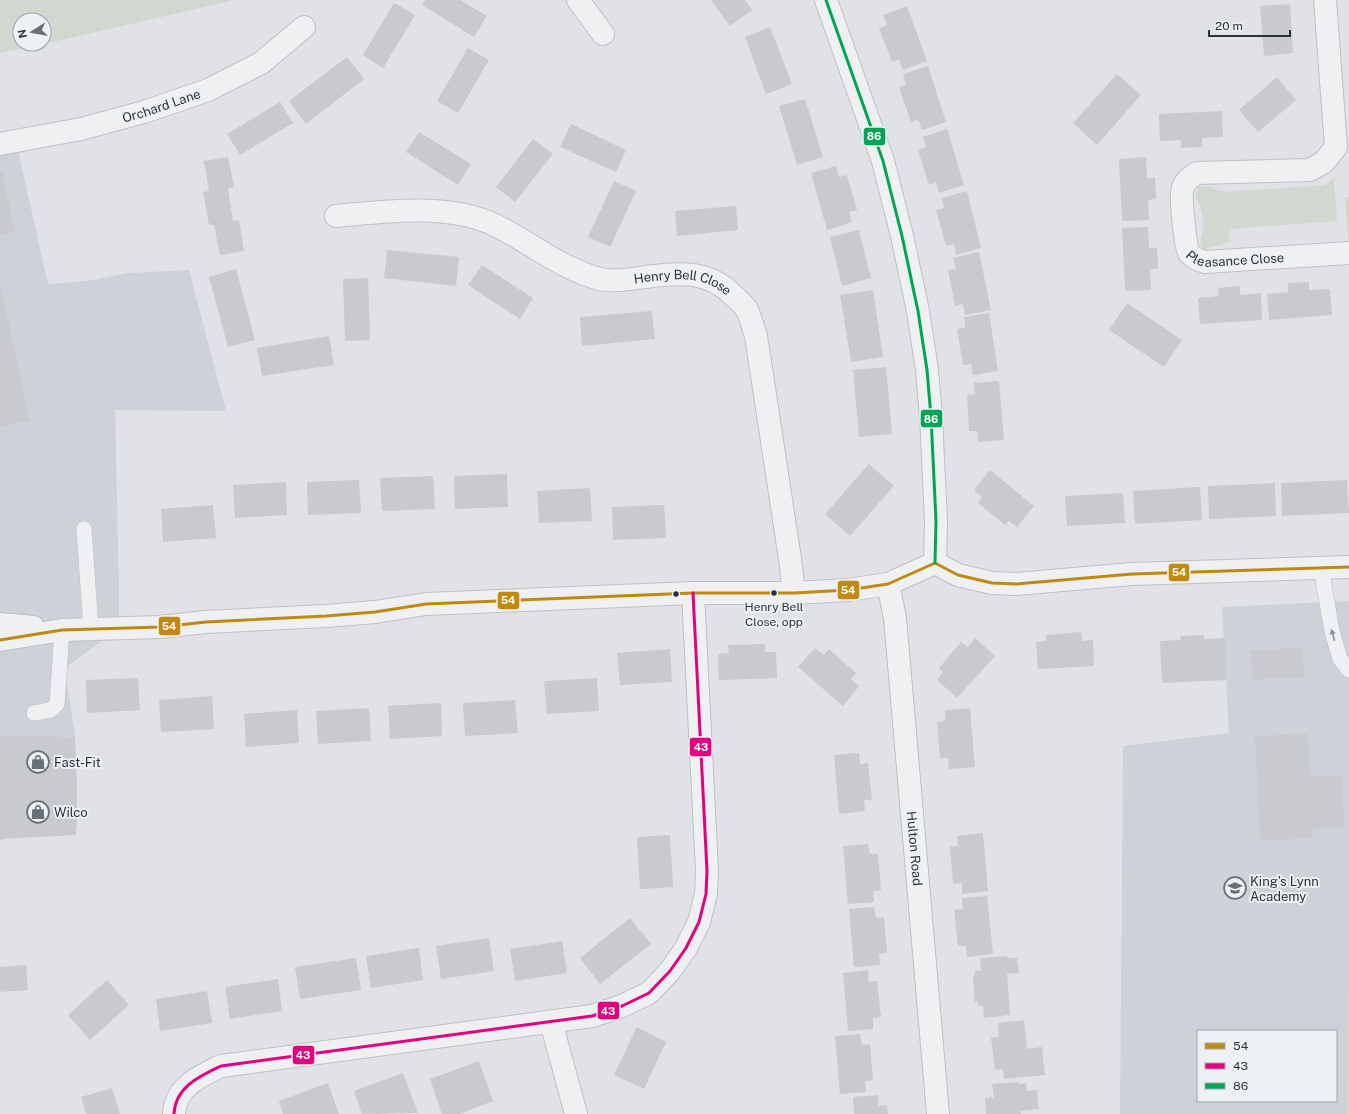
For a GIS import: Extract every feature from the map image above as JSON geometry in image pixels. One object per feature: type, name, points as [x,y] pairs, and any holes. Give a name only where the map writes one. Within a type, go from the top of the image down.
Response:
[{"type":"street","points":[[578,0],[603,34]]},
{"type":"street","points":[[826,0],[883,161],[902,236],[918,311],[931,417],[936,521],[935,563]]},
{"type":"street","name":"Pleasance Close","points":[[1325,0],[1343,152],[1310,170],[1197,173],[1188,179],[1182,191],[1186,242],[1188,252],[1196,259],[1205,262],[1349,253]]},
{"type":"street","name":"Orchard Lane","points":[[0,144],[81,130],[144,112],[208,90],[261,63],[304,26]]},
{"type":"street","name":"Henry Bell Close","points":[[336,216],[376,212],[422,211],[464,214],[494,224],[571,268],[601,279],[629,279],[688,274],[709,278],[729,291],[747,310],[756,336],[794,593]]},
{"type":"street","points":[[935,563],[958,575],[992,583],[1016,584],[1132,574],[1349,567]]},
{"type":"street","points":[[0,640],[62,630],[160,627],[206,622],[326,616],[375,612],[426,604],[693,593],[794,593],[848,590],[888,584],[935,563]]},
{"type":"street","name":"Hulton Road","points":[[888,584],[895,618],[938,1114]]},
{"type":"street","points":[[174,1114],[180,1092],[200,1076],[222,1066],[592,1016],[622,1006],[649,993],[670,971],[686,948],[699,922],[706,894],[707,871],[693,625],[693,593]]},
{"type":"street","points":[[0,624],[62,630]]},
{"type":"street","points":[[551,1022],[576,1114]]},
{"type":"lane","points":[[84,528],[91,629]]},
{"type":"lane","points":[[1321,568],[1332,631],[1340,659],[1349,670]]},
{"type":"lane","points":[[34,713],[51,710],[57,704],[62,630]]},
{"type":"shaded area","points":[[0,0],[235,0],[52,42],[52,12],[12,12],[12,50],[0,53]]},
{"type":"shaded area","points":[[18,151],[48,284],[87,281],[128,273],[189,270],[226,411],[115,410],[119,628],[65,668],[75,737],[77,828],[5,835],[4,840],[0,840],[0,153]]},
{"type":"shaded area","points":[[1334,178],[1337,221],[1229,229],[1229,242],[1205,249],[1201,247],[1200,242],[1203,231],[1203,221],[1201,209],[1196,197],[1197,191],[1200,187],[1205,186],[1226,192],[1325,185]]},
{"type":"shaded area","points":[[1345,197],[1349,197],[1349,242],[1347,227]]},
{"type":"shaded area","name":"King's Lynn Academy","points":[[1349,601],[1349,1114],[1120,1114],[1123,746],[1229,733],[1222,607]]},
{"type":"shaded area","points":[[1349,980],[1349,1114],[1346,1114]]},
{"type":"building","points":[[425,0],[460,0],[487,16],[474,37],[422,5]]},
{"type":"building","points":[[711,0],[745,0],[752,10],[730,26]]},
{"type":"building","points":[[394,3],[415,15],[383,68],[363,55]]},
{"type":"building","points":[[1290,4],[1293,53],[1264,56],[1260,6]]},
{"type":"building","points":[[907,6],[927,61],[903,70],[899,59],[892,62],[879,28],[887,25],[883,15]]},
{"type":"building","points":[[770,27],[792,84],[766,94],[745,37]]},
{"type":"building","points":[[468,48],[489,60],[458,113],[437,101]]},
{"type":"building","points":[[347,57],[364,79],[306,124],[289,101]]},
{"type":"building","points":[[928,66],[946,122],[922,130],[918,119],[911,122],[899,87],[906,85],[903,74]]},
{"type":"building","points":[[1117,74],[1141,95],[1097,145],[1073,123]]},
{"type":"building","points":[[1277,77],[1296,100],[1258,132],[1239,110]]},
{"type":"building","points":[[805,99],[823,157],[797,165],[779,106]]},
{"type":"building","points":[[280,102],[293,123],[240,155],[227,134]]},
{"type":"building","points":[[1222,111],[1223,137],[1202,138],[1202,147],[1181,148],[1181,140],[1160,141],[1159,114]]},
{"type":"building","points":[[571,124],[626,150],[616,172],[560,147]]},
{"type":"building","points":[[947,129],[964,185],[939,193],[936,182],[929,185],[918,150],[926,147],[923,137]]},
{"type":"building","points":[[419,132],[471,164],[458,185],[406,152]]},
{"type":"building","points":[[533,139],[553,154],[515,202],[496,187]]},
{"type":"building","points":[[228,157],[234,187],[228,188],[233,221],[239,220],[244,251],[220,255],[214,225],[209,225],[203,192],[209,191],[204,161]]},
{"type":"building","points":[[1146,157],[1147,178],[1155,178],[1156,199],[1148,200],[1149,220],[1122,221],[1119,159]]},
{"type":"building","points":[[836,166],[839,177],[847,175],[857,210],[849,212],[852,222],[827,230],[811,173]]},
{"type":"building","points":[[0,172],[2,172],[15,232],[0,235]]},
{"type":"building","points":[[614,181],[636,191],[610,247],[588,237]]},
{"type":"building","points":[[967,191],[981,248],[956,255],[954,244],[946,246],[936,210],[944,208],[942,198]]},
{"type":"building","points":[[736,206],[738,230],[677,236],[675,211]]},
{"type":"building","points":[[1148,227],[1149,248],[1157,248],[1158,258],[1158,269],[1150,269],[1151,290],[1125,291],[1122,228]]},
{"type":"building","points":[[859,230],[871,278],[842,286],[830,237]]},
{"type":"building","points":[[387,250],[459,257],[456,286],[384,278]]},
{"type":"building","points":[[979,252],[991,310],[965,315],[963,304],[955,306],[948,270],[956,269],[953,258]]},
{"type":"building","points":[[482,265],[533,298],[520,319],[468,285]]},
{"type":"building","points":[[236,269],[255,340],[228,347],[209,277]]},
{"type":"building","points":[[368,278],[370,340],[345,341],[343,279]]},
{"type":"building","points":[[1309,282],[1309,290],[1330,289],[1332,315],[1269,320],[1267,294],[1288,292],[1288,283]]},
{"type":"building","points":[[0,283],[30,421],[0,427]]},
{"type":"building","points":[[1240,286],[1240,295],[1261,293],[1262,320],[1200,324],[1198,298],[1219,296],[1218,288]]},
{"type":"building","points":[[873,290],[883,357],[851,362],[840,295]]},
{"type":"building","points":[[1127,303],[1182,340],[1164,367],[1109,330]]},
{"type":"building","points":[[652,311],[655,339],[582,346],[580,317]]},
{"type":"building","points":[[989,313],[998,371],[973,375],[971,364],[963,365],[957,329],[965,328],[964,317]]},
{"type":"building","points":[[329,336],[334,365],[262,376],[257,348]]},
{"type":"building","points":[[886,367],[892,434],[859,437],[853,370]]},
{"type":"building","points":[[999,381],[1004,440],[978,442],[977,431],[969,431],[967,395],[975,394],[974,383]]},
{"type":"building","points":[[869,464],[894,486],[850,536],[825,514]]},
{"type":"building","points":[[990,470],[1034,506],[1017,527],[1009,521],[1005,525],[978,503],[982,497],[974,490]]},
{"type":"building","points":[[507,474],[508,507],[455,509],[454,476]]},
{"type":"building","points":[[433,476],[435,509],[382,511],[380,478]]},
{"type":"building","points":[[359,480],[361,513],[308,515],[307,482]]},
{"type":"building","points":[[1347,480],[1349,513],[1282,516],[1281,483]]},
{"type":"building","points":[[286,482],[287,515],[235,518],[233,485]]},
{"type":"building","points":[[1275,483],[1276,516],[1209,519],[1208,486]]},
{"type":"building","points":[[1200,487],[1202,520],[1135,524],[1133,491]]},
{"type":"building","points":[[590,488],[592,521],[539,523],[537,491]]},
{"type":"building","points":[[1123,493],[1125,523],[1067,526],[1065,496]]},
{"type":"building","points":[[213,505],[216,538],[163,542],[161,509]]},
{"type":"building","points":[[664,505],[666,538],[613,540],[612,507]]},
{"type":"building","points":[[1081,632],[1082,641],[1093,640],[1094,666],[1038,669],[1036,642],[1046,641],[1046,635]]},
{"type":"building","points":[[1204,635],[1204,639],[1225,638],[1226,680],[1162,683],[1160,641],[1181,640],[1180,636]]},
{"type":"building","points":[[975,638],[995,656],[957,698],[937,680],[943,672],[939,668],[961,642],[968,647]]},
{"type":"building","points":[[765,644],[765,652],[776,652],[777,678],[719,680],[718,654],[729,653],[728,645]]},
{"type":"building","points":[[815,648],[824,655],[829,649],[856,673],[851,679],[859,686],[843,706],[798,667]]},
{"type":"building","points":[[1302,648],[1304,677],[1252,680],[1251,650]]},
{"type":"building","points":[[670,649],[672,682],[620,685],[617,653]]},
{"type":"building","points":[[138,678],[140,710],[87,713],[86,680]]},
{"type":"building","points":[[597,678],[599,711],[547,714],[544,681]]},
{"type":"building","points":[[212,696],[214,729],[161,732],[159,700]]},
{"type":"building","points":[[515,700],[518,733],[465,736],[463,703]]},
{"type":"building","points":[[441,703],[442,736],[390,739],[388,706]]},
{"type":"building","points":[[369,708],[371,741],[318,744],[316,711]]},
{"type":"building","points":[[970,708],[975,767],[949,769],[948,758],[940,758],[937,722],[945,721],[945,710]]},
{"type":"building","points":[[297,710],[299,743],[246,747],[244,714]]},
{"type":"building","points":[[1308,734],[1310,776],[1342,775],[1344,827],[1312,829],[1312,838],[1260,841],[1255,736]]},
{"type":"building","points":[[0,736],[75,737],[77,789],[76,835],[0,839]]},
{"type":"building","points":[[859,753],[860,764],[868,763],[872,800],[864,800],[865,811],[839,814],[834,755]]},
{"type":"building","points":[[983,833],[988,891],[962,894],[962,883],[953,884],[950,847],[958,846],[957,836]]},
{"type":"building","points":[[670,835],[673,887],[640,889],[637,837]]},
{"type":"building","points":[[868,844],[870,854],[878,854],[881,890],[873,891],[874,902],[848,904],[843,846]]},
{"type":"building","points":[[987,896],[993,954],[967,957],[966,946],[958,946],[954,910],[963,909],[962,898]]},
{"type":"building","points":[[874,907],[876,918],[884,917],[887,953],[879,954],[880,965],[854,967],[849,909]]},
{"type":"building","points":[[630,918],[651,944],[600,984],[580,958]]},
{"type":"building","points":[[489,938],[494,971],[441,979],[436,946]]},
{"type":"building","points":[[562,941],[567,973],[515,981],[510,949]]},
{"type":"building","points":[[419,948],[423,980],[371,988],[366,956]]},
{"type":"building","points":[[1007,956],[1007,958],[1017,958],[1019,973],[1007,974],[1010,1015],[984,1018],[983,1005],[978,1006],[978,1002],[975,1002],[973,976],[975,975],[975,971],[981,971],[980,958]]},
{"type":"building","points":[[356,958],[361,990],[300,999],[295,967]]},
{"type":"building","points":[[26,965],[28,990],[0,992],[0,967]]},
{"type":"building","points":[[868,970],[869,982],[877,981],[881,1017],[873,1018],[873,1029],[848,1031],[843,973]]},
{"type":"building","points":[[278,979],[282,1011],[230,1019],[225,987]]},
{"type":"building","points":[[107,980],[129,1005],[90,1040],[68,1015]]},
{"type":"building","points":[[207,991],[212,1023],[160,1031],[156,999]]},
{"type":"building","points":[[1024,1020],[1027,1049],[1042,1047],[1045,1075],[1004,1079],[1003,1069],[995,1070],[991,1038],[999,1037],[998,1023]]},
{"type":"building","points":[[637,1027],[666,1042],[644,1089],[614,1075]]},
{"type":"building","points":[[860,1034],[862,1045],[870,1044],[873,1080],[865,1081],[866,1092],[840,1094],[835,1036]]},
{"type":"building","points":[[479,1061],[493,1101],[459,1114],[442,1114],[430,1079]]},
{"type":"building","points":[[403,1073],[418,1113],[362,1114],[354,1091]]},
{"type":"building","points":[[1018,1082],[1019,1084],[1026,1083],[1027,1091],[1037,1090],[1039,1109],[1021,1111],[1021,1114],[986,1114],[985,1098],[994,1097],[992,1084]]},
{"type":"building","points":[[328,1083],[339,1114],[283,1114],[279,1101]]},
{"type":"building","points":[[112,1088],[120,1114],[86,1114],[81,1097]]},
{"type":"building","points":[[878,1095],[879,1106],[887,1105],[888,1114],[854,1114],[853,1097]]},
{"type":"transit line","name":"86","points":[[826,0],[883,161],[902,236],[918,311],[927,370],[931,417],[936,521],[935,563]]},
{"type":"transit line","name":"54","points":[[0,640],[62,630],[160,627],[206,622],[326,616],[375,612],[426,604],[693,593],[794,593],[848,590],[888,584],[935,563],[958,575],[992,583],[1016,584],[1132,574],[1349,567]]},
{"type":"transit line","name":"43","points":[[174,1114],[175,1105],[184,1090],[197,1078],[221,1066],[592,1016],[622,1006],[649,993],[670,971],[686,948],[699,922],[706,894],[707,871],[693,593]]},
{"type":"place","name":"Henry Bell Close, opp","points":[[774,593]]},
{"type":"place","name":"Fast-Fit","points":[[38,762]]},
{"type":"place","name":"Wilco","points":[[38,812]]},
{"type":"place","name":"King's Lynn Academy","points":[[1235,888]]}]
